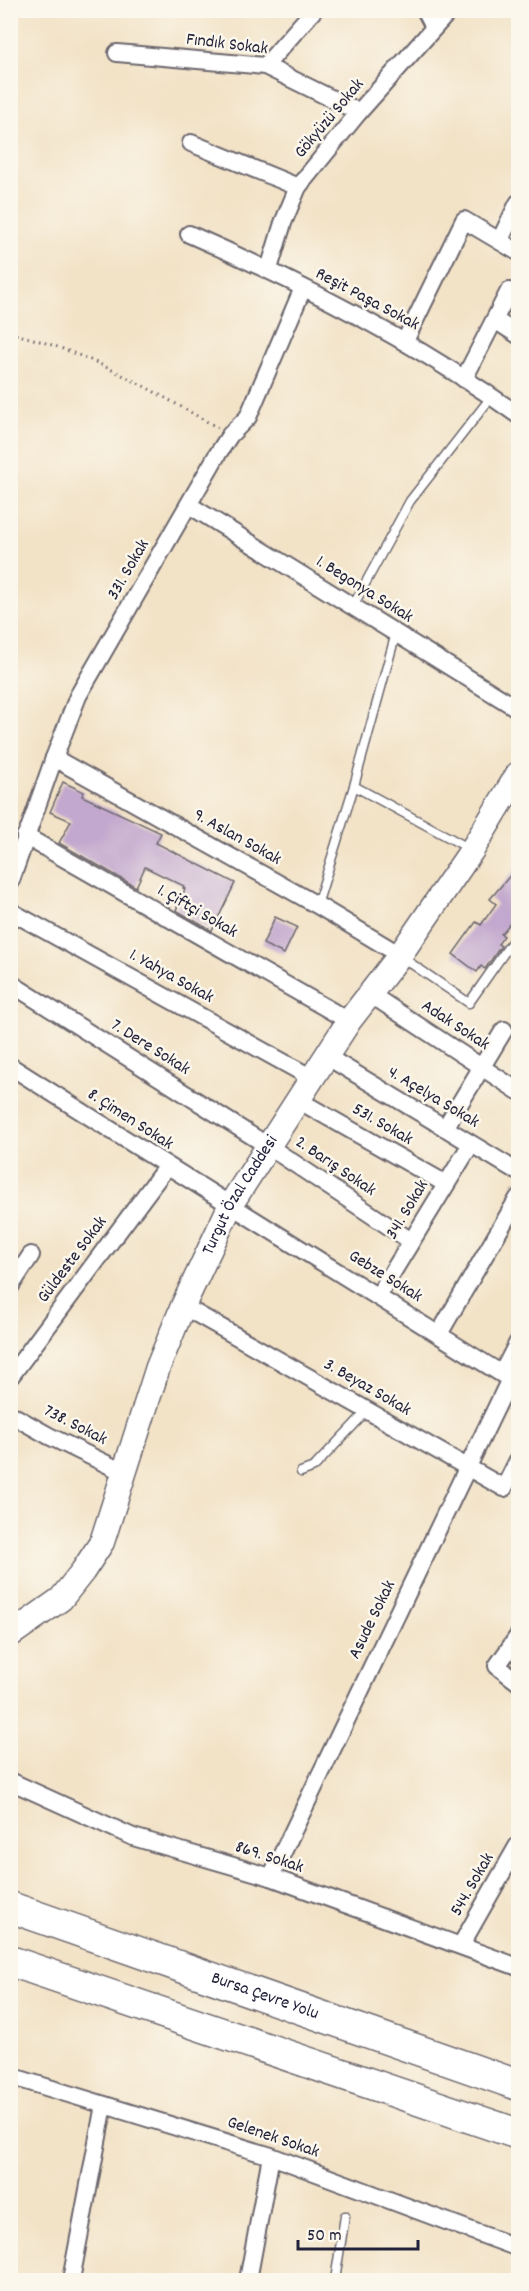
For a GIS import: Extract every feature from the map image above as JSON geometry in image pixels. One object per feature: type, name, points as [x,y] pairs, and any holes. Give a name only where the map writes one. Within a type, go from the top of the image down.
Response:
[{"type":"highway","name":"Bursa Çevre Yolu","points":[[10,1907],[519,2085]]},
{"type":"highway","points":[[10,1961],[519,2134]]},
{"type":"street","points":[[265,66],[314,10]]},
{"type":"street","points":[[425,10],[434,27]]},
{"type":"street","name":"Gökyüzü Sokak","points":[[269,269],[298,187],[359,112],[450,10]]},
{"type":"street","name":"Fındık Sokak","points":[[117,53],[265,66],[359,112]]},
{"type":"street","points":[[191,143],[298,187]]},
{"type":"street","points":[[500,240],[519,203]]},
{"type":"street","points":[[405,341],[464,220],[519,252]]},
{"type":"street","name":"Reşit Paşa Sokak","points":[[189,234],[269,269],[405,341],[519,415]]},
{"type":"street","name":"331. Sokak","points":[[10,883],[25,836],[78,696],[230,435],[248,417],[303,288]]},
{"type":"street","points":[[464,379],[508,291]]},
{"type":"street","points":[[495,320],[519,335]]},
{"type":"street","name":"1. Begonya Sokak","points":[[189,505],[519,709]]},
{"type":"street","name":"9. Aslan Sokak","points":[[54,758],[317,905],[400,955]]},
{"type":"street","name":"Turgut Özal Caddesi","points":[[13,1630],[61,1599],[102,1542],[158,1367],[183,1306],[231,1204],[349,1021],[400,955],[472,850],[519,774]]},
{"type":"street","name":"1. Çiftçi Sokak","points":[[25,836],[349,1021]]},
{"type":"street","name":"1. Yahya Sokak","points":[[10,911],[312,1078]]},
{"type":"street","name":"7. Dere Sokak","points":[[10,983],[268,1146]]},
{"type":"street","name":"Adak Sokak","points":[[370,994],[519,1091]]},
{"type":"street","points":[[445,1128],[504,1030]]},
{"type":"street","name":"4. Açelya Sokak","points":[[326,1056],[519,1172]]},
{"type":"street","name":"8. Çimen Sokak","points":[[10,1066],[167,1167],[231,1204]]},
{"type":"street","name":"531. Sokak","points":[[298,1100],[446,1184]]},
{"type":"street","name":"341. Sokak","points":[[378,1296],[471,1144]]},
{"type":"street","name":"2. Barış Sokak","points":[[268,1146],[411,1241]]},
{"type":"street","name":"Güldeste Sokak","points":[[10,1377],[167,1167]]},
{"type":"street","points":[[439,1334],[519,1198]]},
{"type":"street","name":"Gebze Sokak","points":[[231,1204],[510,1379]]},
{"type":"street","points":[[10,1287],[31,1255]]},
{"type":"street","name":"3. Beyaz Sokak","points":[[183,1306],[504,1488],[519,1460]]},
{"type":"street","name":"Asude Sokak","points":[[271,1877],[510,1379],[519,1342]]},
{"type":"street","name":"738. Sokak","points":[[10,1414],[123,1472]]},
{"type":"street","points":[[519,1636],[497,1666],[519,1682]]},
{"type":"street","name":"869. Sokak","points":[[10,1781],[133,1837],[271,1877],[519,1967]]},
{"type":"street","name":"544. Sokak","points":[[461,1945],[519,1845]]},
{"type":"street","name":"Gelenek Sokak","points":[[10,2076],[271,2156],[519,2248]]},
{"type":"street","points":[[71,2280],[104,2105]]},
{"type":"street","points":[[248,2280],[271,2156]]},
{"type":"lane","points":[[353,606],[410,501],[492,396]]},
{"type":"lane","points":[[317,905],[354,786],[396,633]]},
{"type":"lane","points":[[354,786],[472,850]]},
{"type":"lane","points":[[400,955],[469,1003],[519,933]]},
{"type":"lane","points":[[301,1472],[314,1467],[367,1411]]},
{"type":"lane","points":[[335,2280],[345,2216]]},
{"type":"path","points":[[10,333],[50,344],[89,359],[148,388],[230,435]]},
{"type":"building","points":[[63,782],[84,792],[82,796],[161,833],[156,843],[235,883],[212,931],[176,910],[185,889],[184,886],[145,867],[136,887],[59,843],[71,821],[50,812]]},
{"type":"building","points":[[519,865],[519,913],[501,934],[504,936],[498,944],[501,946],[485,969],[481,966],[477,972],[453,954],[476,922],[481,925],[496,904],[490,899]]},
{"type":"building","points":[[275,917],[297,927],[284,954],[263,944]]}]
